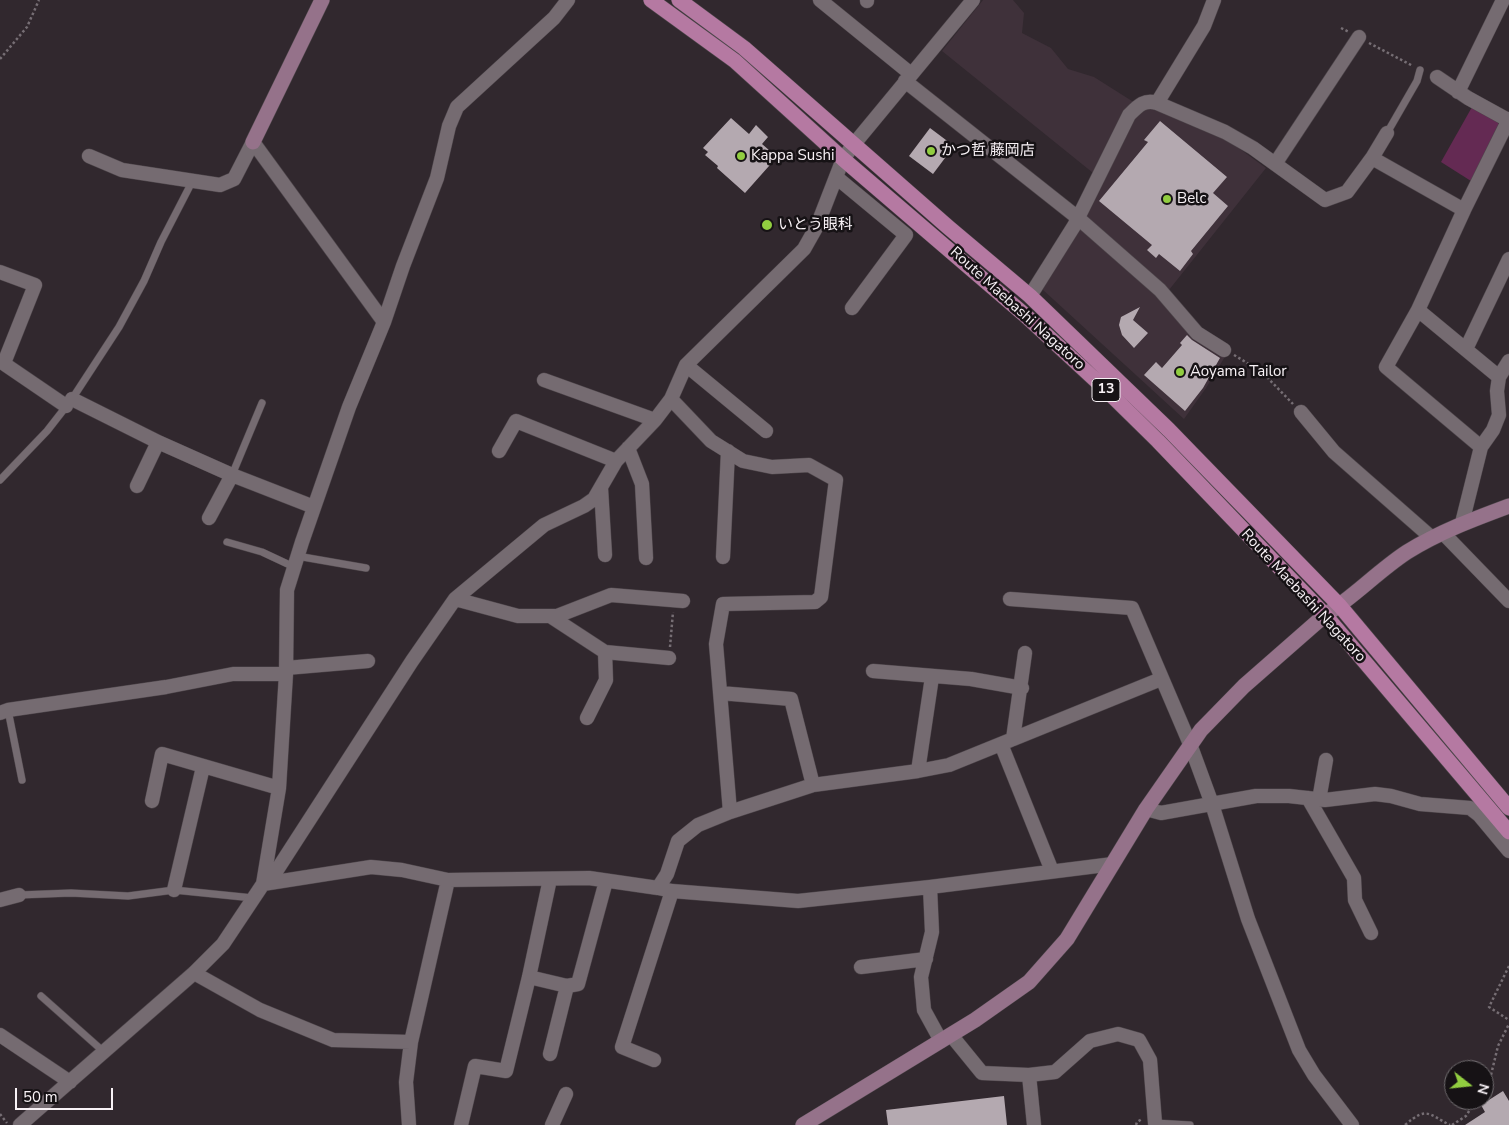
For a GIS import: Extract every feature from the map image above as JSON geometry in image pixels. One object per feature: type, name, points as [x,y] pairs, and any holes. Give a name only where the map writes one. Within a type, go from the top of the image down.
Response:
[{"type":"main road","name":"Route Maebashi Nagatoro","points":[[651,0],[735,61],[843,159],[1019,310],[1102,386],[1158,441],[1325,616],[1509,832]]},
{"type":"main road","name":"Route Maebashi Nagatoro","points":[[679,0],[744,48],[948,227],[1030,296],[1182,443],[1340,606],[1509,808]]},
{"type":"street","points":[[89,156],[122,170],[220,185],[234,179],[322,0]]},
{"type":"street","points":[[263,884],[279,788],[286,671],[287,590],[314,506],[349,407],[384,322],[402,266],[438,178],[449,126],[457,107],[554,18],[568,0]]},
{"type":"street","points":[[820,0],[908,78],[1078,218],[1160,290],[1197,333],[1224,350]]},
{"type":"street","points":[[20,1125],[194,973],[224,944],[263,884],[277,870],[412,660],[455,599],[544,525],[584,506],[594,499],[616,461],[671,399],[686,364],[804,249],[817,226],[843,159],[973,0]]},
{"type":"street","points":[[1157,103],[1204,26],[1214,0]]},
{"type":"street","points":[[1458,92],[1503,0]]},
{"type":"street","points":[[1275,164],[1359,37]]},
{"type":"street","points":[[1437,77],[1458,92],[1509,120],[1503,145],[1464,210],[1418,310],[1386,367],[1481,447]]},
{"type":"street","points":[[1030,296],[1038,286],[1078,218],[1129,115],[1139,104],[1157,103],[1225,132],[1253,148],[1324,200],[1347,192],[1372,158],[1387,133]]},
{"type":"street","points":[[253,142],[384,322]]},
{"type":"street","points":[[1372,158],[1464,210]]},
{"type":"street","points":[[836,177],[906,235],[852,308]]},
{"type":"street","points":[[1466,350],[1509,259]]},
{"type":"street","points":[[0,272],[36,285],[2,362],[69,402],[232,476],[314,506]]},
{"type":"street","points":[[1418,310],[1499,377]]},
{"type":"street","points":[[1462,523],[1481,447],[1493,430],[1499,415],[1497,390],[1499,377],[1509,361]]},
{"type":"street","points":[[686,364],[766,431]]},
{"type":"street","points":[[544,380],[654,420]]},
{"type":"street","points":[[671,399],[711,441],[743,461],[772,467],[809,466],[836,480],[821,597],[815,602],[723,604],[716,644],[730,812]]},
{"type":"street","points":[[1300,412],[1334,452],[1438,536],[1509,601]]},
{"type":"street","points":[[499,451],[516,421],[616,461]]},
{"type":"street","points":[[137,486],[158,442]]},
{"type":"street","points":[[628,448],[642,484],[646,558]]},
{"type":"street","points":[[723,557],[728,451]]},
{"type":"street","points":[[209,518],[232,476]]},
{"type":"street","points":[[601,488],[605,555]]},
{"type":"street","points":[[803,1125],[975,1020],[1028,982],[1067,939],[1146,809],[1190,744],[1244,686],[1325,616],[1407,552],[1462,523],[1509,506]]},
{"type":"street","points":[[455,599],[518,616],[557,616],[611,595],[679,600]]},
{"type":"street","points":[[1010,599],[1132,608],[1190,744],[1212,804],[1248,919],[1299,1050],[1314,1075],[1352,1125]]},
{"type":"street","points":[[550,616],[605,652],[669,658]]},
{"type":"street","points":[[587,718],[606,680],[605,652]]},
{"type":"street","points":[[1026,653],[1022,688],[1007,742],[1052,872]]},
{"type":"street","points":[[4,711],[157,689],[233,674],[286,671],[368,661]]},
{"type":"street","points":[[873,671],[971,679],[1022,688]]},
{"type":"street","points":[[918,771],[932,677]]},
{"type":"street","points":[[658,888],[667,874],[678,841],[698,825],[730,812],[813,785],[949,765],[1161,679]]},
{"type":"street","points":[[720,693],[791,699],[813,785]]},
{"type":"street","points":[[152,801],[162,754],[279,788]]},
{"type":"street","points":[[1326,760],[1313,799],[1354,878],[1355,900],[1371,933]]},
{"type":"street","points":[[174,890],[203,767]]},
{"type":"street","points":[[1146,809],[1161,813],[1256,796],[1288,796],[1313,799],[1375,794],[1391,796],[1420,804],[1470,808],[1509,851]]},
{"type":"street","points":[[263,884],[371,867],[402,870],[448,880],[589,878],[658,888],[672,892],[798,901],[930,887],[1112,864]]},
{"type":"street","points":[[461,1125],[475,1066],[506,1071],[550,879]]},
{"type":"street","points":[[409,1125],[406,1082],[412,1042],[448,880]]},
{"type":"street","points":[[529,977],[567,986],[578,984],[606,881]]},
{"type":"street","points":[[930,887],[932,932],[921,977],[924,1010],[946,1038],[982,1073],[1029,1075],[1055,1072],[1090,1041],[1118,1034],[1139,1040],[1150,1060],[1155,1123]]},
{"type":"street","points":[[654,1060],[622,1048],[672,892]]},
{"type":"street","points":[[0,900],[19,894]]},
{"type":"street","points":[[861,967],[926,959]]},
{"type":"street","points":[[194,973],[260,1010],[333,1040],[412,1042]]},
{"type":"street","points":[[550,1054],[567,986]]},
{"type":"street","points":[[0,1035],[70,1082]]},
{"type":"street","points":[[1029,1075],[1034,1125]]},
{"type":"street","points":[[552,1125],[566,1094]]},
{"type":"lane","points":[[1387,133],[1416,81],[1420,70]]},
{"type":"lane","points":[[0,480],[47,432],[120,327],[193,180]]},
{"type":"lane","points":[[232,476],[262,403]]},
{"type":"lane","points":[[0,467],[9,471]]},
{"type":"lane","points":[[228,542],[296,562],[366,568]]},
{"type":"lane","points":[[4,711],[22,780]]},
{"type":"lane","points":[[19,894],[71,893],[128,896],[174,890],[254,898]]},
{"type":"lane","points":[[40,996],[104,1052]]},
{"type":"lane","points":[[1155,1123],[1190,1125]]},
{"type":"path","points":[[0,59],[27,27],[39,0]]},
{"type":"path","points":[[1341,28],[1420,70]]},
{"type":"path","points":[[1224,350],[1262,372],[1300,412]]},
{"type":"path","points":[[669,658],[679,600]]},
{"type":"path","points":[[1509,966],[1488,1007],[1509,1020]]},
{"type":"path","points":[[1494,1062],[1498,1046],[1509,1024]]},
{"type":"path","points":[[1404,1125],[1415,1116],[1423,1114],[1435,1115],[1451,1125],[1466,1116],[1470,1110]]},
{"type":"path","points":[[0,1114],[8,1125]]},
{"type":"shaded area","points":[[983,0],[1013,0],[1024,13],[1022,33],[1051,48],[1068,69],[1094,77],[1143,108],[1166,112],[1229,141],[1266,168],[1161,300],[1226,355],[1184,419],[1042,289],[1103,181],[942,51]]},
{"type":"shaded area","points":[[1472,107],[1497,120],[1499,125],[1471,181],[1441,162]]},
{"type":"building","name":"Kappa Sushi","points":[[731,118],[749,134],[756,125],[768,137],[762,144],[777,157],[745,193],[717,168],[718,166],[705,155],[708,152],[703,148]]},
{"type":"building","points":[[1160,121],[1227,177],[1213,193],[1228,206],[1191,251],[1193,254],[1180,271],[1159,254],[1156,258],[1147,250],[1152,245],[1099,201],[1148,142],[1144,140]]},
{"type":"building","name":"かつ哲 藤岡店","points":[[930,128],[954,146],[933,174],[909,156]]},
{"type":"building","points":[[1140,307],[1133,320],[1148,333],[1134,348],[1122,335],[1119,325],[1121,317]]},
{"type":"building","name":"Aoyama Tailor","points":[[1187,335],[1220,358],[1203,388],[1185,411],[1144,375],[1156,362],[1162,368],[1182,345],[1180,343]]},
{"type":"building","points":[[1503,1091],[1509,1101],[1509,1125],[1465,1125],[1485,1112],[1484,1110],[1494,1110],[1494,1097]]},
{"type":"building","points":[[1004,1096],[1007,1125],[888,1125],[886,1110]]},
{"type":"place","name":"かつ哲 藤岡店","points":[[931,151]]},
{"type":"place","name":"Kappa Sushi","points":[[741,156]]},
{"type":"place","name":"Belc","points":[[1167,199]]},
{"type":"place","name":"いとう眼科","points":[[767,225]]},
{"type":"place","name":"Aoyama Tailor","points":[[1180,372]]}]
